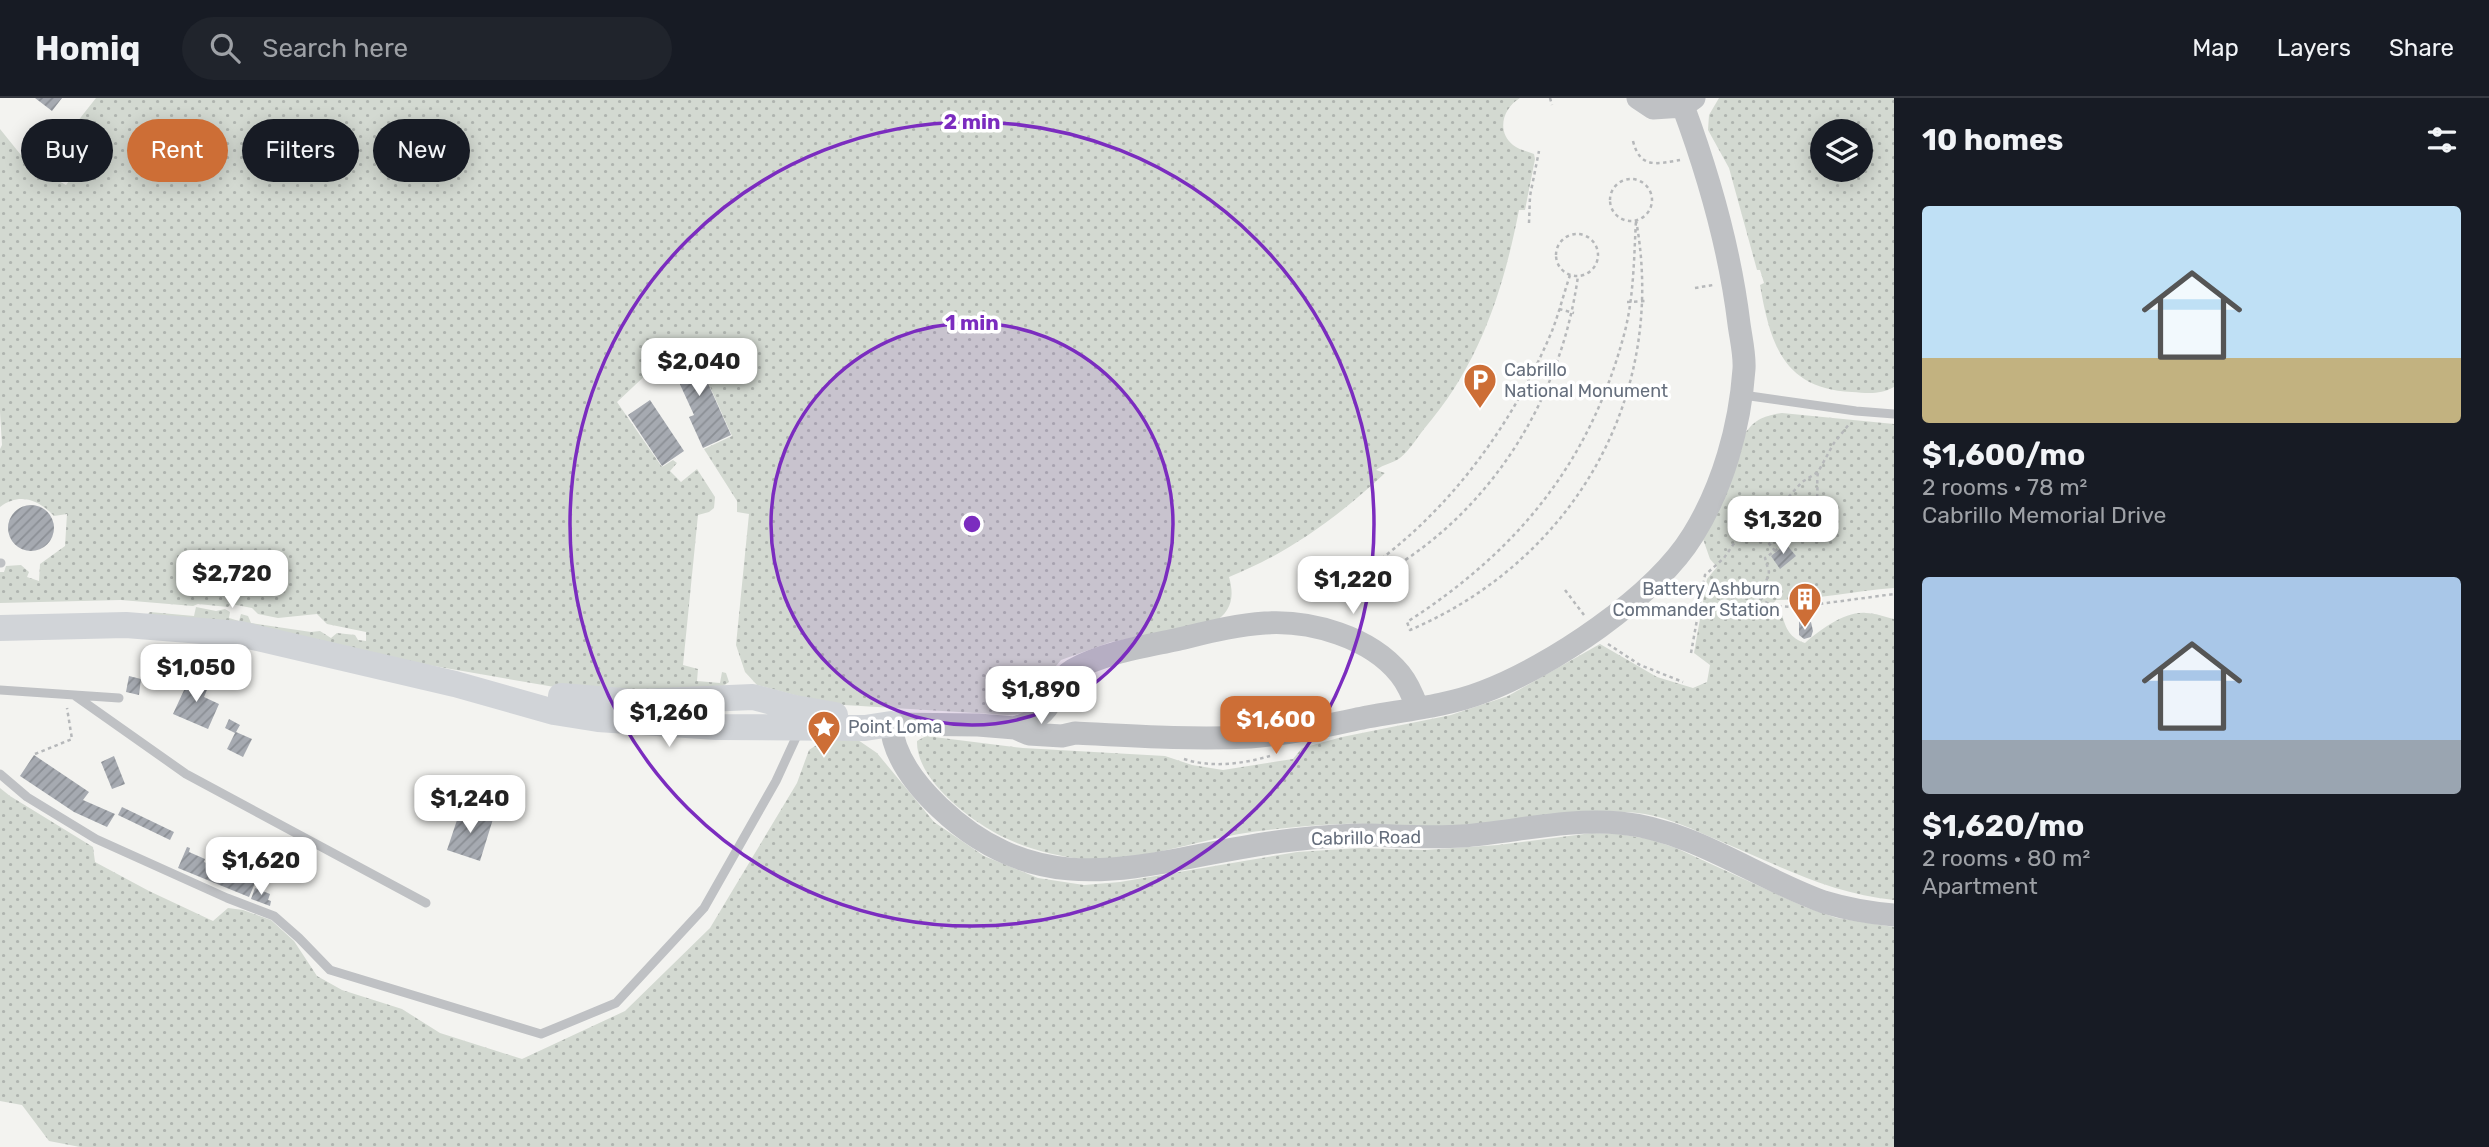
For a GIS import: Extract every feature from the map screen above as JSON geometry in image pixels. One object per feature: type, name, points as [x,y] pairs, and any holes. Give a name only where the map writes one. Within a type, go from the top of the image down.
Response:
[{"type":"main road","points":[[0,628],[126,625],[240,634],[455,684],[544,709],[598,719],[672,726],[865,728],[891,724]]},
{"type":"main road","points":[[455,684],[502,687],[600,701],[753,698],[891,724]]},
{"type":"street","points":[[891,724],[1015,728],[1029,734],[1062,736],[1075,733],[1253,737],[1417,707],[1481,693],[1546,662],[1603,625],[1656,581],[1692,538],[1720,479],[1731,443],[1744,367],[1734,282],[1689,102],[1653,108],[1638,98]]},
{"type":"street","points":[[1015,728],[1039,716],[1049,705],[1061,679],[1071,671],[1112,656],[1237,627],[1285,622],[1325,629],[1377,654],[1401,675],[1417,707]]},
{"type":"street","points":[[1054,693],[1055,705],[1063,721],[1075,733]]},
{"type":"street","name":"Cabrillo Road","points":[[891,724],[892,738],[903,762],[925,792],[948,816],[996,848],[1052,867],[1085,871],[1115,870],[1254,845],[1325,837],[1432,837],[1574,824],[1619,823],[1655,829],[1685,840],[1824,901],[1859,911],[1894,915]]},
{"type":"lane","points":[[1740,394],[1894,414]]},
{"type":"lane","points":[[0,690],[119,698]]},
{"type":"lane","points":[[69,695],[186,774],[426,903]]},
{"type":"lane","points":[[0,774],[27,797],[96,839],[227,898],[274,916],[330,970],[541,1034],[616,1003],[704,908],[776,781],[800,728]]},
{"type":"path","points":[[1550,98],[1552,104]]},
{"type":"path","points":[[1633,141],[1638,154],[1649,163],[1662,164],[1686,159]]},
{"type":"path","points":[[1529,223],[1530,196],[1539,151]]},
{"type":"path","points":[[1636,220],[1620,218],[1611,206],[1612,191],[1625,180],[1642,183],[1650,192],[1649,210],[1636,220],[1625,331],[1597,412],[1551,493],[1527,523],[1487,564],[1446,597],[1407,622],[1410,629],[1469,600],[1513,569],[1548,534],[1593,472],[1626,402],[1637,356],[1645,301],[1642,251],[1636,220]]},
{"type":"path","points":[[1580,235],[1590,239],[1598,255],[1592,271],[1578,276],[1570,275],[1558,264],[1558,248],[1564,239],[1580,235]]},
{"type":"path","points":[[1570,275],[1548,340],[1517,402],[1469,472],[1410,534],[1380,560],[1336,589],[1339,595],[1388,570],[1441,532],[1477,496],[1514,449],[1536,413],[1550,382],[1573,313],[1578,276]]},
{"type":"path","points":[[1695,288],[1721,284]]},
{"type":"path","points":[[1628,302],[1645,301]]},
{"type":"path","points":[[1559,309],[1573,313]]},
{"type":"path","points":[[1853,420],[1834,443],[1818,472],[1818,494],[1811,514],[1791,540],[1765,558],[1769,572],[1760,599],[1772,606],[1797,607],[1894,594]]},
{"type":"path","points":[[1691,653],[1705,575],[1724,558],[1750,520],[1784,502],[1802,482],[1818,472]]},
{"type":"path","points":[[1750,520],[1775,551]]},
{"type":"path","points":[[1565,590],[1590,622]]},
{"type":"path","points":[[1601,639],[1640,665],[1683,682]]},
{"type":"path","points":[[35,754],[72,738],[69,695]]},
{"type":"shaded area","points":[[96,98],[1520,98],[1509,108],[1503,127],[1513,145],[1534,154],[1535,159],[1525,210],[1519,210],[1505,270],[1486,326],[1460,379],[1407,452],[1376,470],[1385,473],[1312,532],[1272,557],[1229,577],[1232,592],[1230,604],[1224,614],[1213,623],[1111,642],[1061,660],[1040,685],[1036,700],[1029,709],[1020,714],[1008,715],[828,704],[757,685],[745,672],[736,645],[749,514],[737,512],[737,501],[704,449],[732,436],[691,344],[667,355],[617,402],[662,467],[673,460],[677,463],[670,471],[681,482],[697,469],[715,497],[714,508],[698,515],[683,665],[698,669],[697,681],[720,683],[722,672],[726,673],[729,682],[722,687],[572,690],[146,616],[150,612],[194,616],[196,607],[216,611],[225,609],[230,612],[229,618],[239,621],[241,614],[248,616],[251,623],[320,631],[331,638],[337,633],[355,635],[358,640],[366,641],[366,632],[327,624],[317,614],[278,618],[258,614],[252,608],[231,604],[228,607],[198,604],[193,606],[121,600],[0,603],[0,572],[4,572],[6,566],[21,565],[29,572],[27,577],[39,581],[40,564],[65,546],[67,514],[54,516],[36,502],[22,499],[7,502],[0,507],[0,129],[21,155],[21,182],[60,182],[66,185],[68,182],[113,182],[113,119],[79,119]]},
{"type":"shaded area","points":[[1719,98],[1894,98],[1894,387],[1873,393],[1829,389],[1810,382],[1795,372],[1784,359],[1769,326],[1760,285],[1764,283],[1760,270],[1757,270],[1729,168],[1708,130],[1709,115]]},
{"type":"shaded area","points":[[1782,413],[1894,424],[1894,588],[1776,600],[1767,611],[1782,615],[1789,632],[1805,643],[1825,627],[1850,615],[1869,613],[1894,619],[1894,900],[1827,885],[1664,818],[1620,812],[1570,813],[1445,827],[1357,824],[1305,826],[1239,834],[1122,858],[1072,858],[1020,844],[975,820],[935,784],[919,756],[917,741],[926,736],[1023,748],[1165,756],[1192,765],[1223,770],[1293,759],[1302,748],[1451,715],[1508,696],[1600,644],[1657,677],[1693,688],[1707,682],[1710,665],[1694,653],[1707,579],[1717,567],[1710,559],[1703,539],[1743,437],[1759,420]]},
{"type":"shaded area","points":[[824,740],[858,740],[877,753],[934,822],[984,856],[1038,878],[1084,885],[1120,882],[1297,852],[1360,848],[1424,850],[1498,845],[1592,833],[1619,834],[1649,839],[1676,848],[1805,907],[1837,918],[1894,927],[1894,1147],[80,1147],[49,1141],[22,1105],[0,1101],[0,788],[93,847],[95,862],[149,891],[213,921],[228,908],[243,910],[271,920],[294,941],[317,976],[342,990],[402,1009],[440,1033],[522,1059],[625,1011],[710,928],[797,783],[809,750]]},
{"type":"building","points":[[35,98],[62,98],[52,111]]},
{"type":"building","points":[[691,345],[731,435],[703,448],[689,417],[694,415],[667,356]]},
{"type":"building","points":[[650,400],[684,451],[662,466],[628,415]]},
{"type":"building","points":[[31,505],[47,512],[54,528],[47,544],[31,551],[15,544],[8,528],[15,512]]},
{"type":"building","points":[[1786,544],[1796,556],[1780,569],[1771,556]]},
{"type":"building","name":"Battery Ashburn Commander Station","points":[[1799,620],[1811,622],[1811,637],[1804,639],[1799,635]]},
{"type":"building","points":[[129,676],[141,679],[139,695],[126,692]]},
{"type":"building","points":[[190,677],[209,685],[204,697],[219,704],[208,729],[173,714]]},
{"type":"building","points":[[229,719],[240,725],[236,732],[252,739],[243,757],[227,749],[235,733],[225,728]]},
{"type":"building","points":[[34,755],[89,792],[83,800],[115,814],[107,827],[74,812],[20,776]]},
{"type":"building","points":[[114,756],[125,784],[112,789],[101,762]]},
{"type":"building","points":[[122,807],[174,832],[170,840],[118,815]]},
{"type":"building","points":[[461,808],[493,819],[480,861],[447,850]]},
{"type":"building","points":[[187,847],[190,848],[189,852],[205,859],[204,862],[255,883],[249,897],[178,868]]},
{"type":"building","points":[[255,888],[270,894],[270,906],[251,899]]},
{"type":"place","name":"Cabrillo National Monument","points":[[1480,410]]},
{"type":"place","name":"Battery Ashburn Commander Station","points":[[1805,629]]},
{"type":"place","name":"Point Loma","points":[[824,757]]}]
